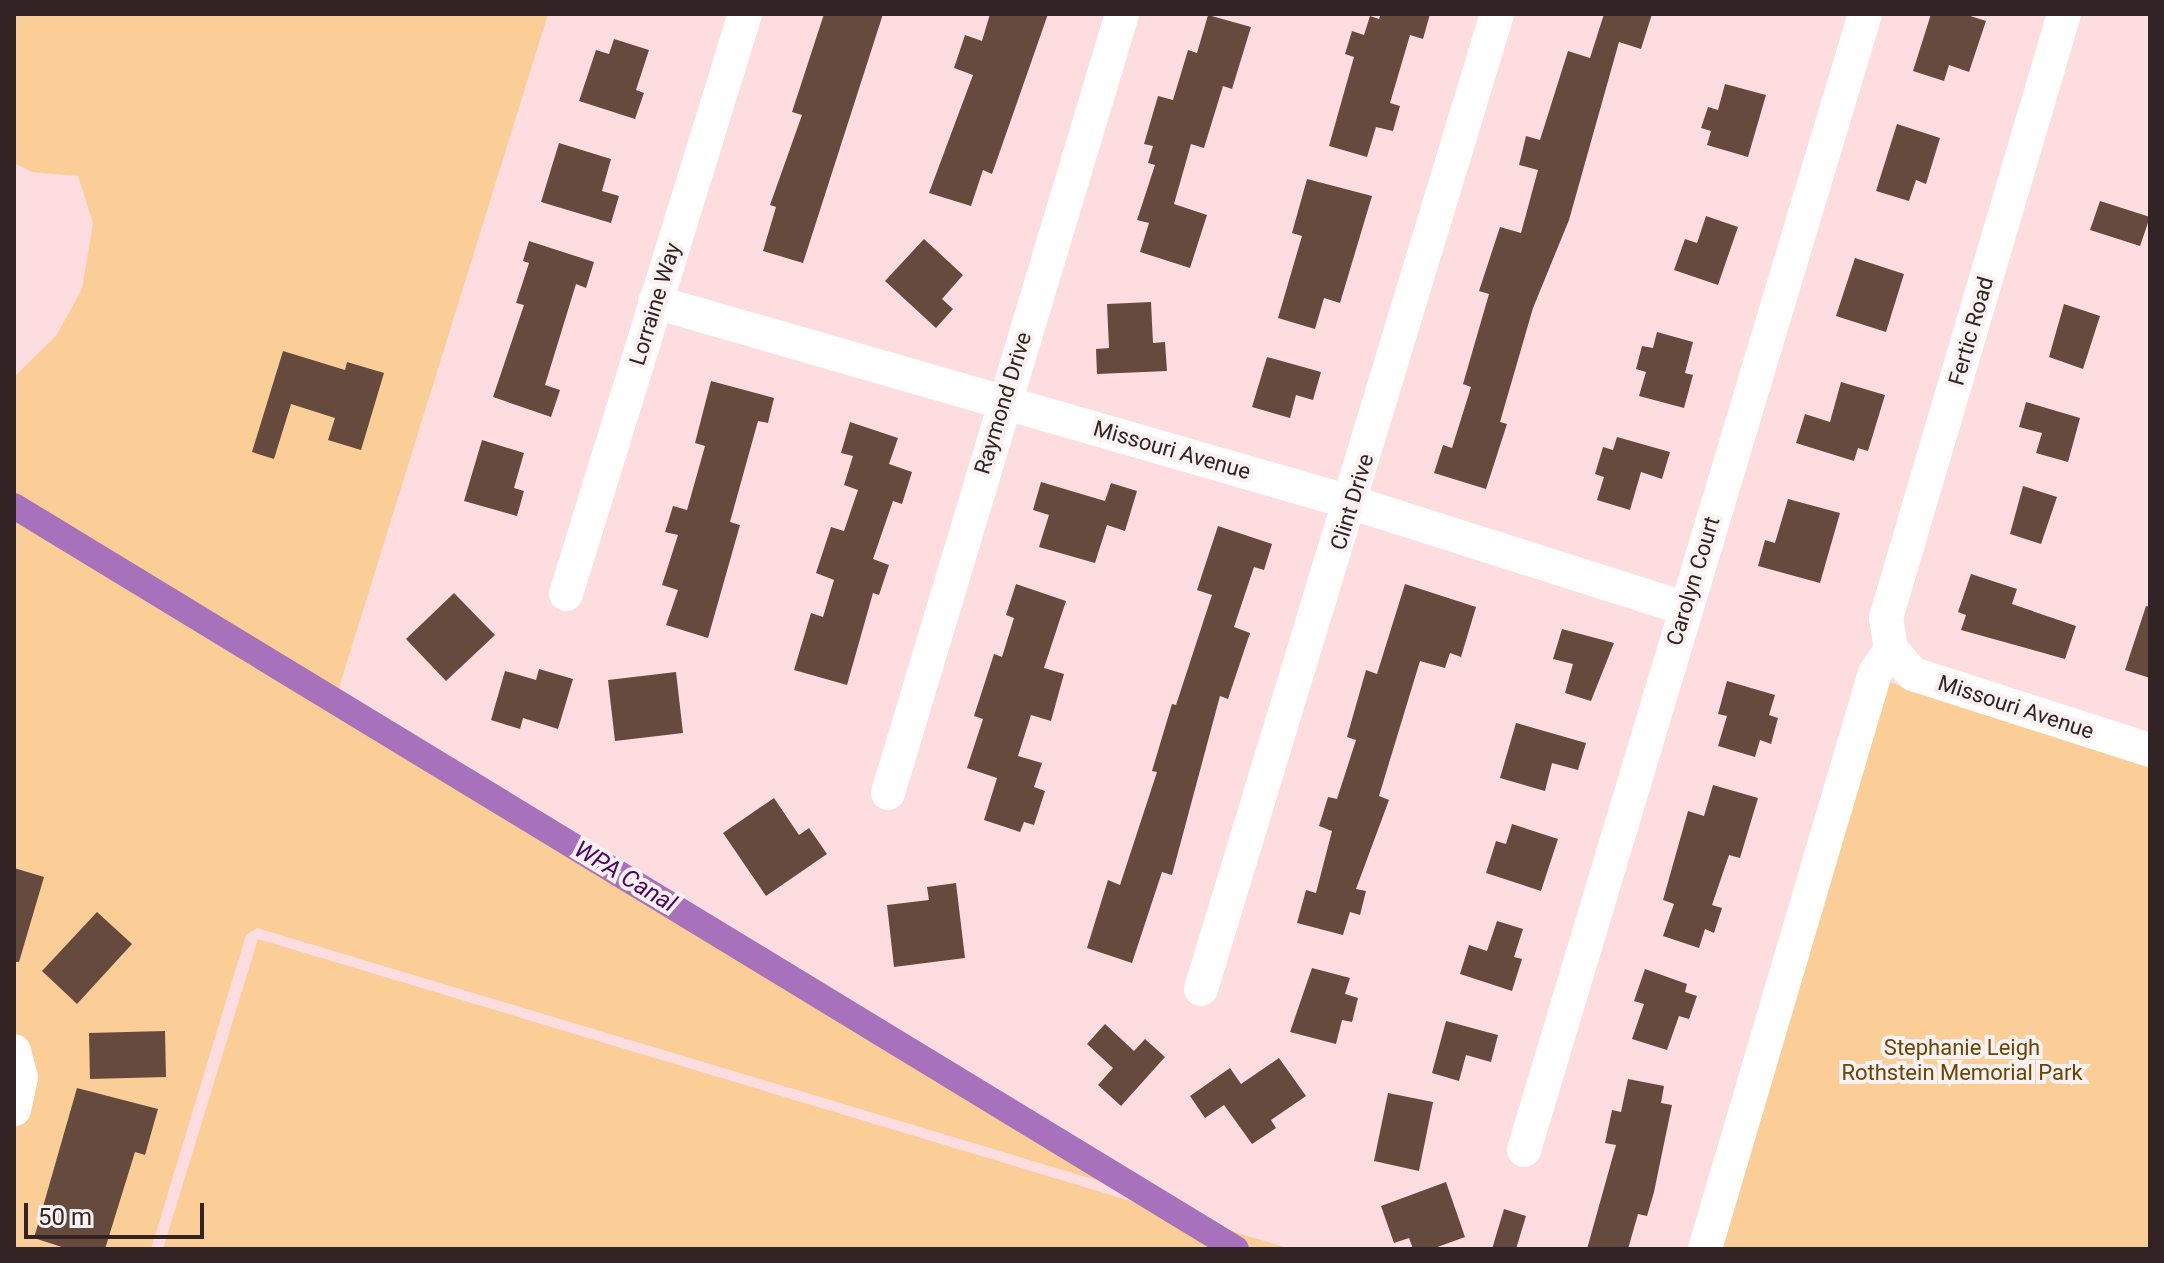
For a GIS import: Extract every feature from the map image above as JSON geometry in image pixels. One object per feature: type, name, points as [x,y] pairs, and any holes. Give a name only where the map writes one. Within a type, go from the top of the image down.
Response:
[{"type":"street","name":"Lorraine Way","points":[[566,594],[745,14]]},
{"type":"street","name":"Raymond Drive","points":[[888,793],[1003,401],[1122,14]]},
{"type":"street","name":"Clint Drive","points":[[1201,989],[1353,503],[1497,14]]},
{"type":"street","name":"Carolyn Court","points":[[1524,1150],[1684,608],[1865,14]]},
{"type":"street","name":"Fertic Road","points":[[1891,649],[1886,618],[2064,14]]},
{"type":"street","name":"Missouri Avenue","points":[[655,302],[1353,503],[1684,608]]},
{"type":"street","name":"Missouri Avenue","points":[[1891,649],[1913,674],[2150,750]]},
{"type":"street","points":[[1705,1249],[1875,673],[1891,649]]},
{"type":"street","points":[[14,1051],[21,1077],[14,1109]]},
{"type":"green space","points":[[14,14],[548,14],[334,704],[1123,1188],[257,928],[246,935],[151,1249],[14,1249],[14,377],[56,336],[82,289],[93,223],[78,176],[32,172],[14,163]]},
{"type":"green space","name":"Stephanie Leigh Rothstein Memorial Park","points":[[1882,680],[2150,762],[2150,1249],[1708,1249]]},
{"type":"green space","points":[[258,939],[1291,1249],[163,1249]]},
{"type":"building","points":[[824,14],[883,14],[803,263],[763,251],[776,207],[770,205],[802,115],[792,112]]},
{"type":"building","points":[[990,14],[1048,14],[992,174],[983,170],[971,206],[929,193],[973,75],[954,68],[965,35],[982,41]]},
{"type":"building","points":[[1381,14],[1430,14],[1423,39],[1410,35],[1390,103],[1400,106],[1393,131],[1376,127],[1367,157],[1329,146],[1354,57],[1345,54],[1352,31],[1364,35],[1370,16],[1379,19]]},
{"type":"building","points":[[1604,14],[1652,14],[1641,49],[1619,42],[1569,220],[1533,308],[1500,422],[1507,424],[1486,489],[1434,473],[1443,445],[1452,448],[1471,387],[1463,384],[1489,294],[1479,291],[1500,227],[1521,233],[1538,170],[1519,165],[1526,136],[1540,140],[1568,51],[1590,58]]},
{"type":"building","points":[[1931,14],[1964,14],[1986,21],[1969,72],[1949,65],[1944,81],[1913,71]]},
{"type":"building","points":[[1208,15],[1251,27],[1232,89],[1223,86],[1204,148],[1191,144],[1174,204],[1207,215],[1190,268],[1140,252],[1149,223],[1137,220],[1155,165],[1148,163],[1153,146],[1144,144],[1158,96],[1173,100],[1188,50],[1197,53]]},
{"type":"building","points":[[614,39],[649,50],[636,90],[644,93],[635,119],[579,101],[596,50],[609,54]]},
{"type":"building","points":[[1725,84],[1766,95],[1748,157],[1707,145],[1711,131],[1701,128],[1708,107],[1718,110]]},
{"type":"building","points":[[1897,124],[1940,138],[1926,184],[1916,180],[1909,201],[1876,191]]},
{"type":"building","points":[[559,143],[611,159],[602,191],[619,196],[611,223],[541,202]]},
{"type":"building","points":[[1307,179],[1372,196],[1340,303],[1324,298],[1315,329],[1278,318],[1302,236],[1292,233]]},
{"type":"building","points":[[2100,201],[2150,217],[2140,246],[2090,230]]},
{"type":"building","points":[[1706,216],[1738,227],[1718,285],[1674,270],[1685,239],[1697,243]]},
{"type":"building","points":[[924,239],[963,275],[942,299],[953,309],[936,328],[885,281]]},
{"type":"building","points":[[529,241],[594,262],[586,288],[576,284],[545,385],[560,390],[551,417],[493,397],[524,305],[516,303],[529,263],[523,261]]},
{"type":"building","points":[[1855,258],[1904,274],[1886,332],[1836,316]]},
{"type":"building","points":[[1151,302],[1153,343],[1165,342],[1167,371],[1097,374],[1096,349],[1109,348],[1107,304]]},
{"type":"building","points":[[2064,304],[2100,316],[2083,369],[2049,357]]},
{"type":"building","points":[[1657,332],[1693,342],[1685,373],[1693,375],[1684,408],[1639,396],[1646,372],[1636,369],[1642,346],[1653,348]]},
{"type":"building","points":[[283,351],[345,370],[347,362],[384,373],[361,450],[328,440],[335,418],[291,404],[274,459],[252,452]]},
{"type":"building","points":[[1267,357],[1321,372],[1313,400],[1296,395],[1290,418],[1252,407]]},
{"type":"building","points":[[711,381],[774,398],[768,423],[758,421],[730,522],[740,525],[708,638],[666,625],[678,590],[662,585],[678,535],[665,532],[673,506],[687,510],[705,446],[695,443]]},
{"type":"building","points":[[1841,382],[1885,395],[1868,451],[1858,448],[1854,461],[1796,443],[1805,414],[1830,422]]},
{"type":"building","points":[[2026,402],[2080,418],[2068,462],[2036,453],[2042,433],[2019,427]]},
{"type":"building","points":[[850,422],[898,438],[889,464],[912,472],[902,504],[893,501],[873,559],[889,565],[879,595],[873,593],[847,685],[794,670],[811,613],[823,617],[834,580],[816,573],[831,527],[844,531],[858,490],[844,485],[853,456],[841,453]]},
{"type":"building","points":[[1617,437],[1670,452],[1662,479],[1641,472],[1630,510],[1597,500],[1604,477],[1595,474],[1603,447],[1613,450]]},
{"type":"building","points":[[482,440],[524,453],[514,488],[524,491],[517,516],[464,501]]},
{"type":"building","points":[[1041,482],[1105,501],[1111,483],[1137,491],[1125,531],[1107,525],[1095,563],[1039,547],[1049,515],[1033,510]]},
{"type":"building","points":[[2023,486],[2057,497],[2041,544],[2010,534]]},
{"type":"building","points":[[1788,499],[1840,513],[1820,583],[1758,566],[1765,540],[1775,543]]},
{"type":"building","points":[[1218,526],[1272,544],[1264,570],[1254,567],[1234,627],[1250,633],[1228,699],[1220,696],[1172,875],[1162,872],[1132,963],[1087,948],[1108,880],[1120,885],[1157,772],[1152,771],[1172,704],[1176,705],[1212,595],[1197,590]]},
{"type":"building","points":[[1971,574],[2017,589],[2012,604],[2076,626],[2065,659],[1961,630],[1966,615],[1958,612]]},
{"type":"building","points":[[1016,584],[1066,601],[1044,668],[1064,674],[1051,721],[1031,715],[1018,756],[1042,763],[1034,787],[1045,791],[1034,825],[1024,822],[1020,832],[984,820],[997,778],[967,768],[983,719],[974,716],[994,654],[1002,657],[1014,618],[1006,615]]},
{"type":"building","points":[[1405,584],[1476,607],[1461,657],[1450,653],[1445,668],[1420,661],[1379,796],[1389,800],[1356,889],[1366,891],[1360,915],[1350,912],[1343,935],[1297,923],[1306,890],[1316,893],[1332,831],[1319,826],[1328,797],[1337,799],[1356,740],[1347,737],[1366,670],[1377,674]]},
{"type":"building","points":[[454,593],[495,635],[446,681],[406,639]]},
{"type":"building","points":[[2146,606],[2150,607],[2150,678],[2125,670]]},
{"type":"building","points":[[1562,629],[1614,643],[1591,701],[1565,693],[1573,664],[1553,659]]},
{"type":"building","points":[[539,669],[573,679],[558,729],[523,718],[520,729],[491,720],[505,671],[536,680]]},
{"type":"building","points":[[676,672],[683,733],[615,741],[608,680]]},
{"type":"building","points":[[1727,681],[1775,695],[1769,715],[1778,718],[1771,744],[1760,740],[1755,757],[1718,746],[1727,716],[1718,714]]},
{"type":"building","points":[[1516,723],[1586,743],[1578,770],[1552,763],[1545,791],[1500,778]]},
{"type":"building","points":[[1713,785],[1758,798],[1740,858],[1729,855],[1712,905],[1722,908],[1714,933],[1705,929],[1699,948],[1663,936],[1674,904],[1663,900],[1688,811],[1704,816]]},
{"type":"building","points":[[774,798],[799,835],[809,828],[827,854],[766,896],[723,833]]},
{"type":"building","points":[[1512,824],[1558,839],[1541,891],[1486,873],[1496,841],[1506,844]]},
{"type":"building","points":[[14,868],[44,877],[19,962],[14,962]]},
{"type":"building","points":[[956,883],[965,958],[894,967],[887,905],[929,900],[927,887]]},
{"type":"building","points":[[97,912],[132,944],[77,1004],[42,971]]},
{"type":"building","points":[[1497,921],[1523,929],[1514,957],[1522,959],[1512,991],[1460,974],[1469,945],[1487,951]]},
{"type":"building","points":[[1312,968],[1350,978],[1345,994],[1358,998],[1352,1022],[1342,1020],[1336,1044],[1290,1032]]},
{"type":"building","points":[[1645,969],[1687,984],[1685,992],[1697,996],[1689,1019],[1679,1016],[1667,1050],[1632,1039],[1644,1004],[1634,1001]]},
{"type":"building","points":[[1446,1021],[1498,1035],[1491,1062],[1466,1055],[1459,1081],[1432,1073]]},
{"type":"building","points":[[1105,1024],[1134,1051],[1145,1039],[1165,1057],[1121,1106],[1098,1085],[1113,1068],[1087,1044]]},
{"type":"building","points":[[165,1031],[166,1077],[90,1079],[89,1033]]},
{"type":"building","points":[[1279,1058],[1306,1096],[1271,1120],[1276,1128],[1252,1144],[1224,1105],[1205,1118],[1190,1096],[1230,1068],[1241,1084]]},
{"type":"building","points":[[1628,1079],[1664,1086],[1661,1103],[1672,1105],[1654,1192],[1647,1216],[1638,1214],[1628,1249],[1587,1249],[1616,1145],[1605,1143],[1612,1110],[1621,1112]]},
{"type":"building","points":[[77,1088],[158,1109],[145,1155],[135,1152],[105,1249],[68,1249],[34,1238]]},
{"type":"building","points":[[1388,1093],[1433,1102],[1419,1171],[1374,1161]]},
{"type":"building","points":[[1446,1182],[1465,1237],[1432,1249],[1413,1249],[1409,1238],[1394,1243],[1381,1206]]},
{"type":"building","points":[[1504,1209],[1526,1216],[1516,1249],[1492,1249]]},
{"type":"waterway","name":"WPA Canal","points":[[14,506],[1236,1249]]}]
